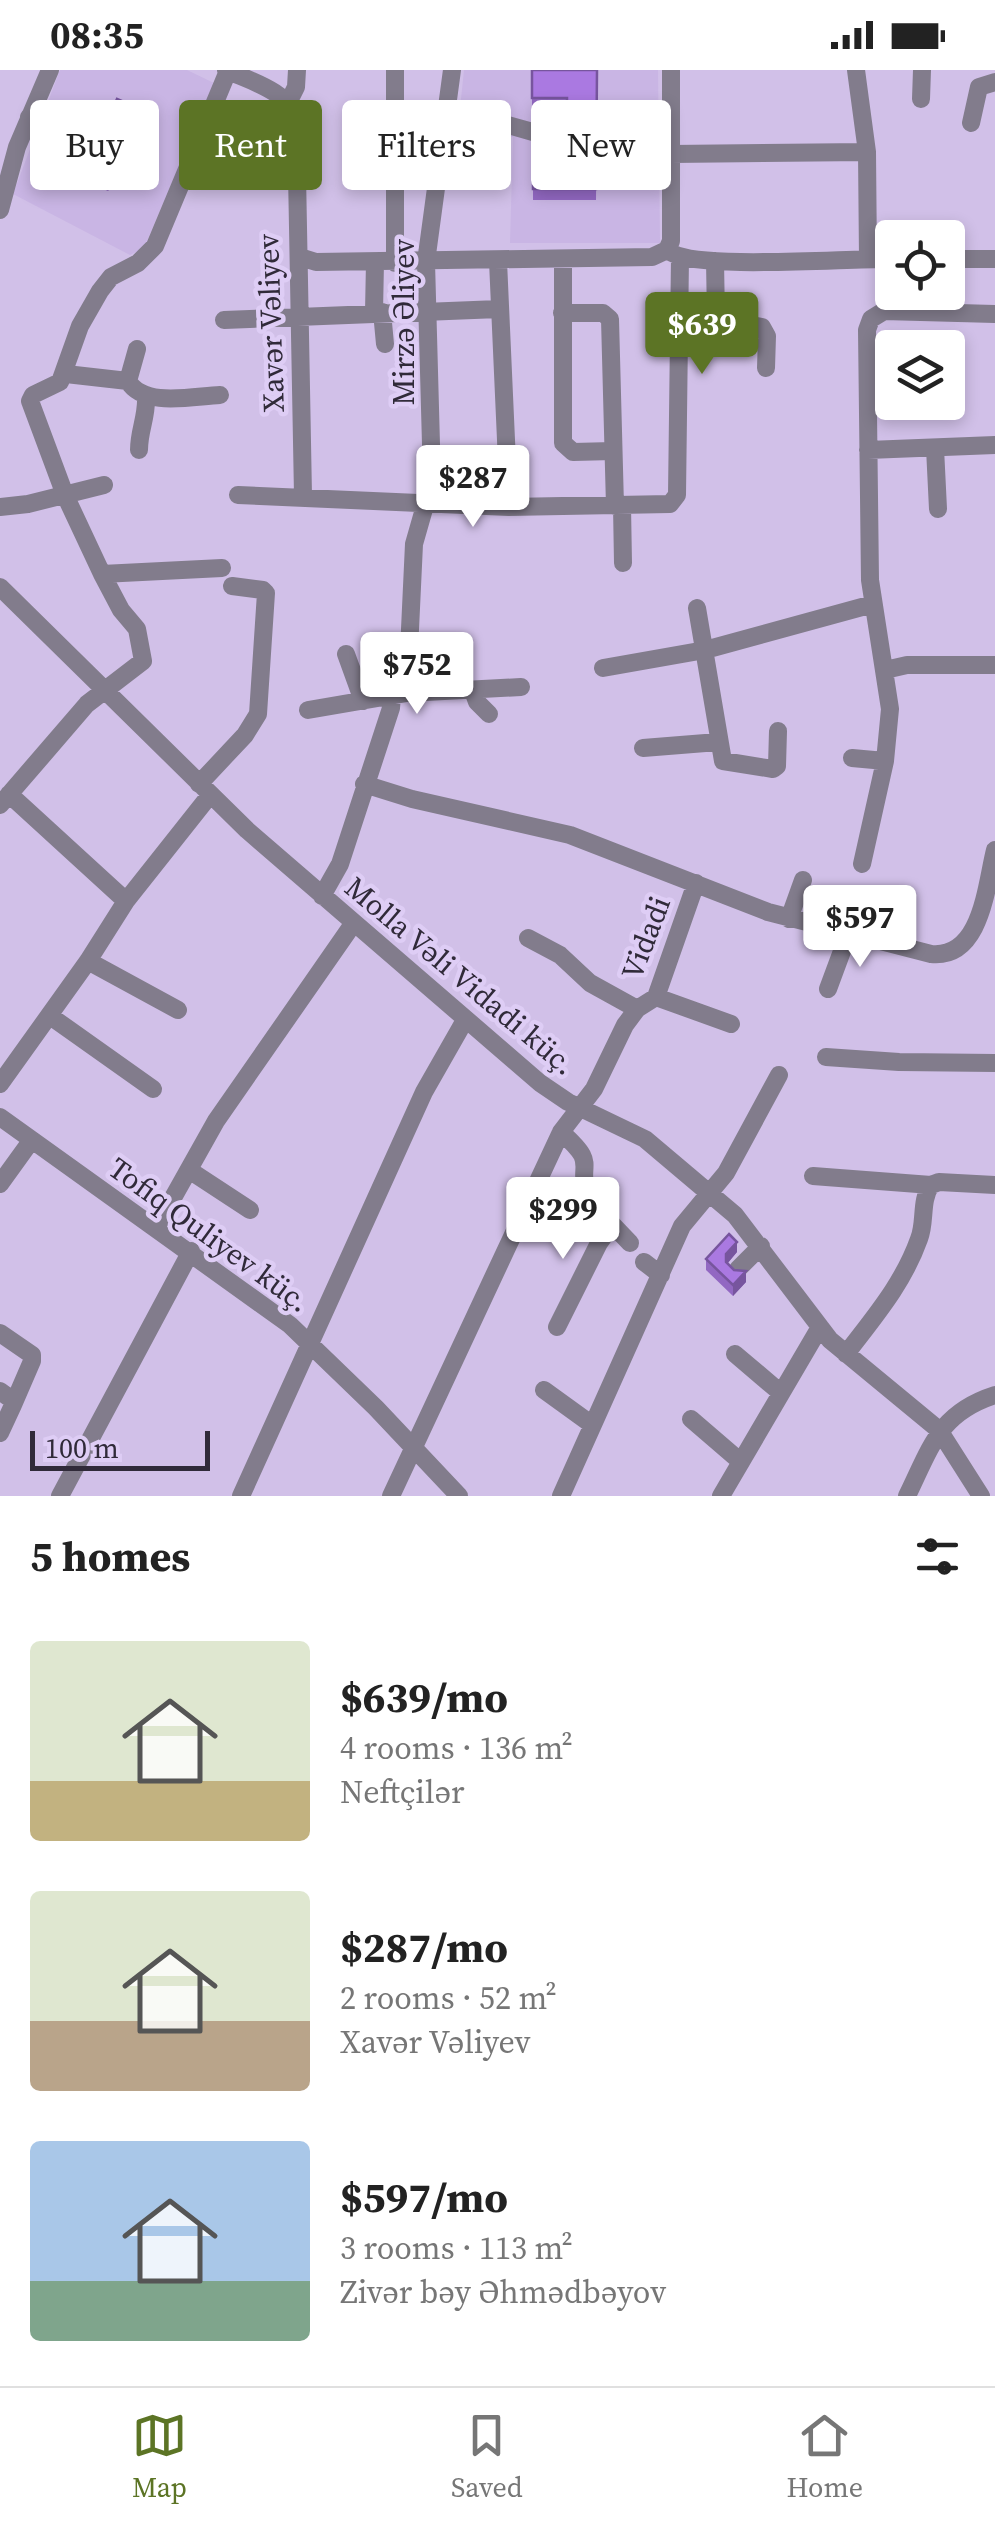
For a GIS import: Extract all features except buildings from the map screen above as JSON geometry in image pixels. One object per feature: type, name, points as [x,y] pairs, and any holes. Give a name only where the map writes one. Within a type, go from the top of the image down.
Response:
[{"type":"street","points":[[0,210],[28,117],[50,70]]},
{"type":"street","points":[[126,900],[4,799],[67,724],[105,688],[139,667],[144,653],[137,629],[121,610],[65,495],[30,401],[66,374],[80,326],[100,290],[110,278],[138,264],[155,246],[227,70],[282,100]]},
{"type":"street","points":[[290,100],[296,87],[297,70]]},
{"type":"street","points":[[395,70],[396,262]]},
{"type":"street","name":"Mirzə Əliyev","points":[[449,100],[452,70]]},
{"type":"street","points":[[671,70],[671,100]]},
{"type":"street","points":[[856,70],[867,152],[868,258]]},
{"type":"street","points":[[921,100],[922,70]]},
{"type":"street","points":[[972,123],[978,86],[995,82]]},
{"type":"street","points":[[671,154],[867,152]]},
{"type":"street","name":"Xavər Vəliyev","points":[[296,190],[303,496]]},
{"type":"street","name":"Mirzə Əliyev","points":[[322,896],[340,864],[364,784],[391,708],[400,694],[416,530],[432,481],[426,262],[436,190]]},
{"type":"street","points":[[238,494],[509,508],[670,504],[677,496],[671,190]]},
{"type":"street","points":[[300,257],[308,261],[376,262],[674,254],[715,261],[875,258]]},
{"type":"street","points":[[563,259],[562,444],[573,452],[613,451]]},
{"type":"street","points":[[965,260],[995,259]]},
{"type":"street","points":[[498,261],[509,508]]},
{"type":"street","points":[[715,261],[716,318],[762,327],[768,336],[766,368]]},
{"type":"street","points":[[376,262],[378,312],[385,344]]},
{"type":"street","points":[[224,320],[500,309]]},
{"type":"street","points":[[862,864],[885,761],[890,709],[872,604],[867,330],[871,318],[884,311],[995,314]]},
{"type":"street","points":[[562,314],[603,313],[610,319],[613,451],[623,563]]},
{"type":"street","points":[[137,349],[128,381],[146,397],[220,396]]},
{"type":"street","points":[[66,374],[128,381]]},
{"type":"street","points":[[139,450],[139,430],[147,415],[146,397]]},
{"type":"street","points":[[868,450],[995,445]]},
{"type":"street","points":[[935,448],[938,510]]},
{"type":"street","points":[[0,507],[104,485]]},
{"type":"street","points":[[102,574],[222,568]]},
{"type":"street","points":[[0,1084],[258,714],[266,593],[232,586]]},
{"type":"street","name":"Molla Vəli Vidadi küç.","points":[[0,587],[205,789],[353,924],[540,1083],[580,1108],[645,1139],[736,1215],[820,1327],[846,1354],[939,1430],[981,1496]]},
{"type":"street","points":[[602,668],[705,650],[872,604]]},
{"type":"street","points":[[697,608],[720,756],[728,764],[772,769],[779,761],[778,731]]},
{"type":"street","points":[[346,654],[363,701]]},
{"type":"street","points":[[884,670],[995,665]]},
{"type":"street","points":[[308,710],[400,694],[521,687]]},
{"type":"street","points":[[472,691],[488,714]]},
{"type":"street","points":[[643,748],[718,742]]},
{"type":"street","points":[[852,758],[885,761]]},
{"type":"street","points":[[364,784],[570,836],[789,919],[932,954],[952,952],[962,945],[976,924],[995,850]]},
{"type":"street","points":[[789,919],[804,880]]},
{"type":"street","name":"Vidadi","points":[[391,1496],[561,1132],[594,1089],[625,1025],[637,1009],[656,997],[696,883]]},
{"type":"street","points":[[156,1228],[226,1106],[353,924]]},
{"type":"street","points":[[828,989],[848,935]]},
{"type":"street","points":[[528,938],[560,955],[590,983],[637,1009]]},
{"type":"street","points":[[88,961],[178,1010]]},
{"type":"street","points":[[656,997],[731,1024]]},
{"type":"street","points":[[50,1016],[153,1089]]},
{"type":"street","points":[[241,1496],[424,1092],[466,1020]]},
{"type":"street","points":[[826,1056],[899,1062],[995,1062]]},
{"type":"street","points":[[561,1496],[682,1226],[740,1150],[779,1075]]},
{"type":"street","name":"Tofiq Quliyev küç.","points":[[0,1117],[290,1325],[459,1496]]},
{"type":"street","points":[[561,1132],[581,1150],[587,1198],[630,1243]]},
{"type":"street","points":[[0,1184],[31,1141]]},
{"type":"street","points":[[189,1170],[250,1210]]},
{"type":"street","points":[[813,1176],[931,1185],[995,1185]]},
{"type":"street","points":[[846,1354],[908,1269],[922,1233],[924,1198],[931,1185]]},
{"type":"street","points":[[557,1326],[599,1243],[612,1226]]},
{"type":"street","points":[[738,1268],[760,1246]]},
{"type":"street","points":[[60,1496],[191,1252]]},
{"type":"street","points":[[644,1262],[661,1275]]},
{"type":"street","points":[[721,1496],[820,1327]]},
{"type":"street","points":[[0,1332],[32,1355],[32,1362],[6,1398],[0,1433]]},
{"type":"street","points":[[735,1354],[781,1393]]},
{"type":"street","points":[[544,1390],[592,1424]]},
{"type":"street","points":[[907,1496],[939,1430],[958,1412],[995,1395]]},
{"type":"street","points":[[691,1420],[740,1462]]},
{"type":"shaded area","points":[[60,70],[187,70],[214,83],[207,100],[179,100],[179,166],[144,248],[130,255],[13,194],[30,149],[30,190],[159,190],[159,100],[49,100]]},
{"type":"shaded area","points":[[464,70],[658,70],[658,100],[531,100],[531,190],[659,190],[660,243],[510,243],[511,100],[461,100]]}]
